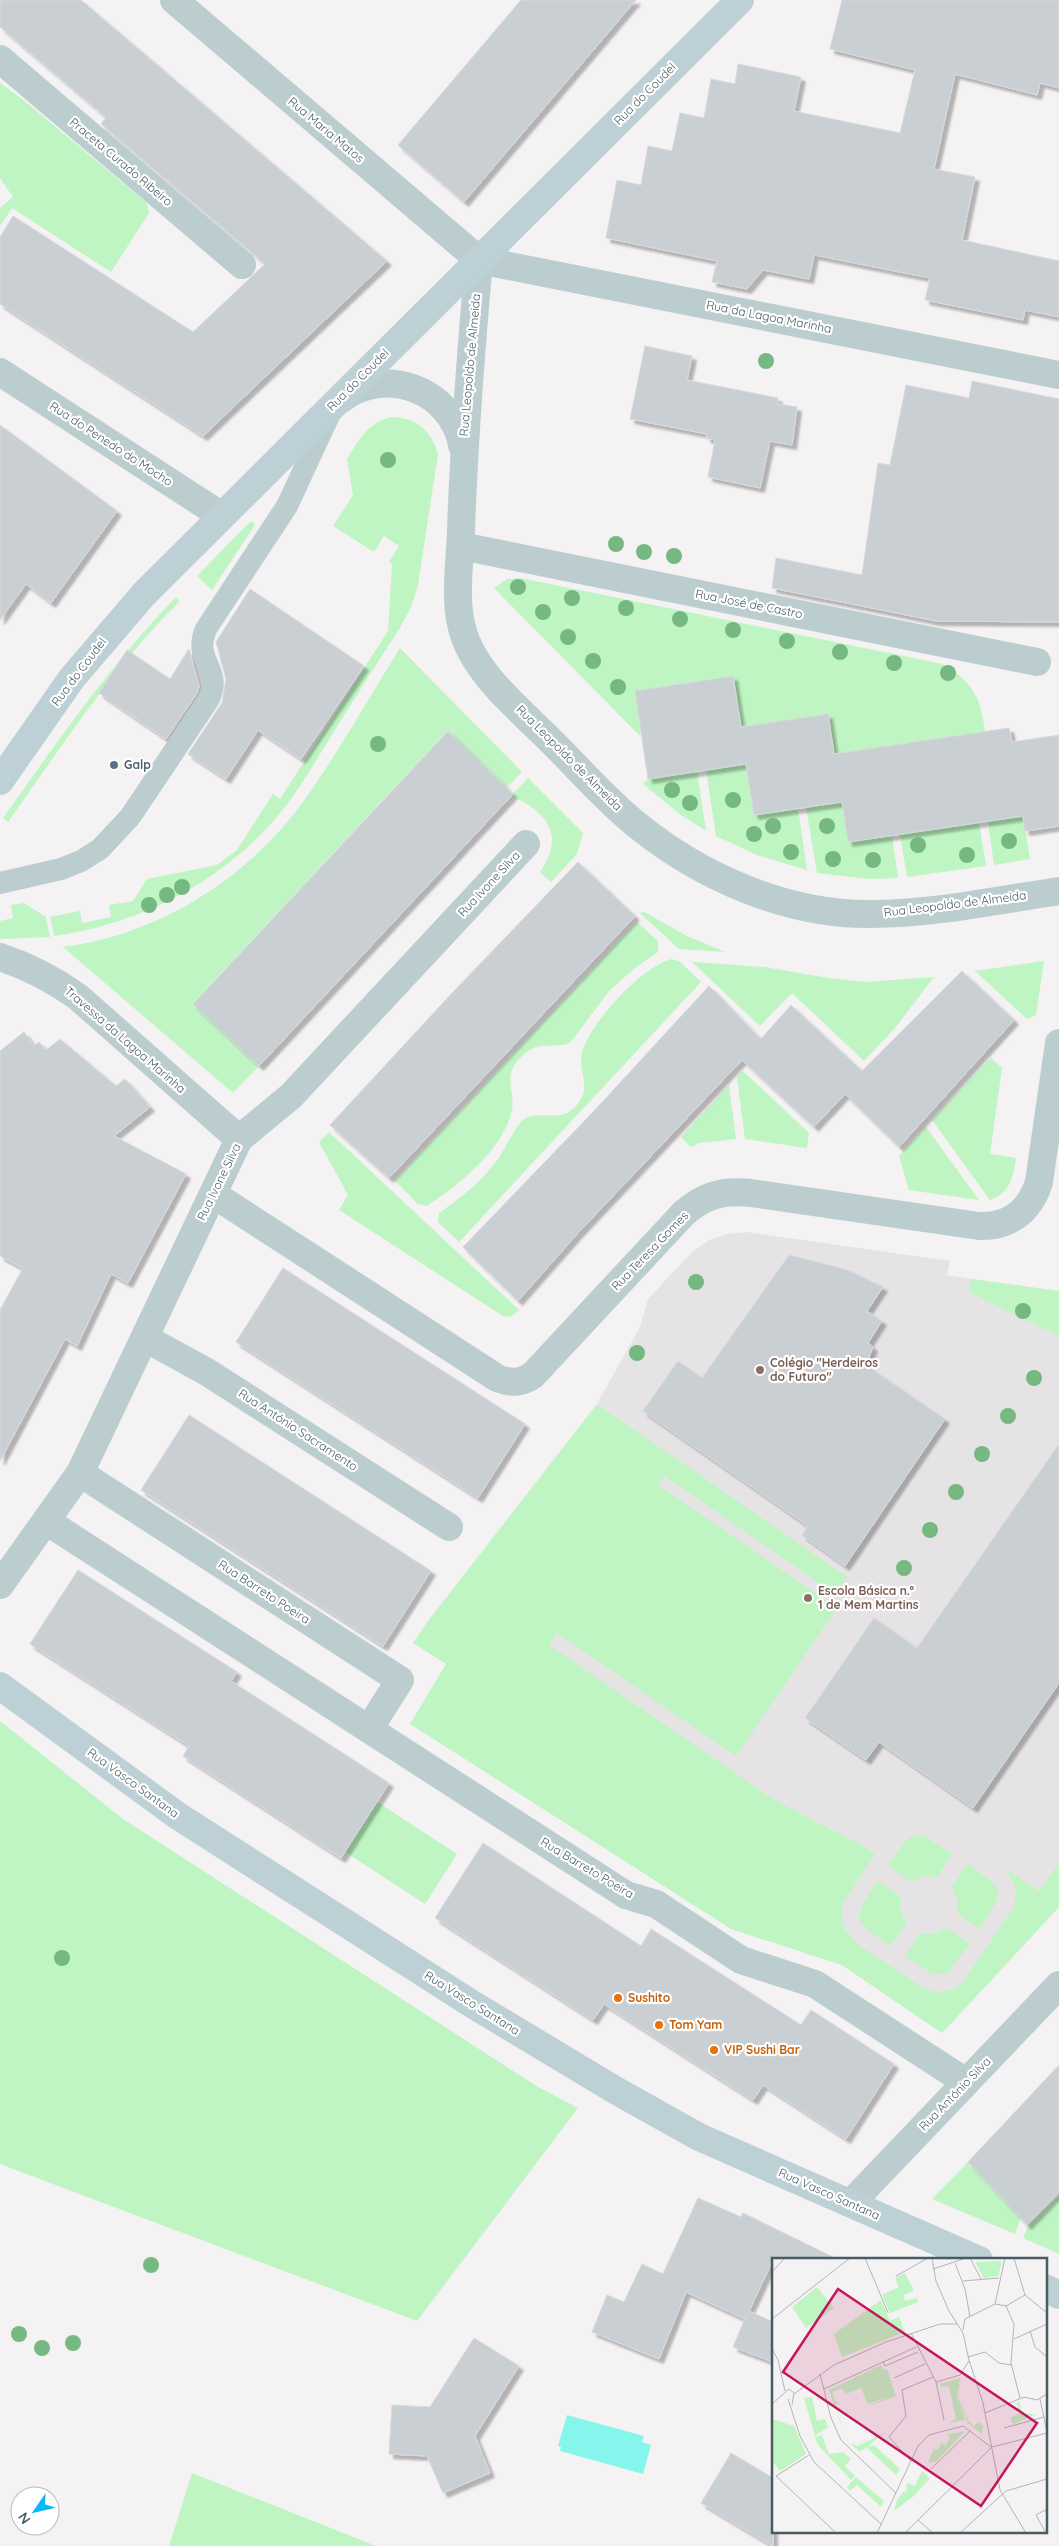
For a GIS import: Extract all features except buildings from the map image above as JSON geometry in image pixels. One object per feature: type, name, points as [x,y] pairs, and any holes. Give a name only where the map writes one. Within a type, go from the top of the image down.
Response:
[{"type":"street","name":"Rua Maria Matos","points":[[174,0],[479,260]]},
{"type":"street","name":"Rua do Coudel","points":[[0,781],[72,678],[144,594],[740,0]]},
{"type":"street","name":"Praceta Curado Ribeiro","points":[[0,59],[242,265]]},
{"type":"street","name":"Rua da Lagoa Marinha","points":[[479,260],[1059,375]]},
{"type":"street","name":"Rua Leopoldo de Almeida","points":[[479,260],[464,450],[461,626],[473,658],[483,672],[613,803],[662,843],[696,865],[744,888],[775,898],[828,910],[868,914],[925,910],[1059,891]]},
{"type":"street","name":"Rua do Penedo do Mocho","points":[[0,372],[222,516]]},
{"type":"street","points":[[335,404],[350,392],[368,385],[394,383],[413,388],[430,396],[450,414],[461,437],[464,450]]},
{"type":"street","name":"Rua José de Castro","points":[[461,546],[1038,662]]},
{"type":"street","name":"Rua Ivone Silva","points":[[0,1586],[80,1473],[239,1139],[291,1096],[526,844]]},
{"type":"street","name":"Travessa da Lagoa Marinha","points":[[0,958],[36,970],[53,979],[78,997],[239,1139]]},
{"type":"street","name":"Rua Teresa Gomes","points":[[213,1194],[497,1378],[504,1381],[519,1382],[533,1375],[684,1213],[698,1201],[715,1194],[733,1191],[751,1192],[991,1227],[1005,1223],[1017,1216],[1028,1206],[1039,1182],[1059,1042]]},
{"type":"street","name":"Rua António Sacramento","points":[[145,1338],[207,1372],[449,1527]]},
{"type":"street","name":"Rua Barreto Poeira","points":[[80,1473],[400,1680],[369,1729]]},
{"type":"street","name":"Rua Barreto Poeira","points":[[46,1521],[626,1895],[656,1904],[741,1960],[815,1984],[966,2082]]},
{"type":"street","name":"Rua Vasco Santana","points":[[0,1686],[178,1816],[506,2024],[615,2090],[699,2137],[975,2258]]},
{"type":"street","name":"Rua António Silva","points":[[851,2203],[1059,1985]]},
{"type":"lane","points":[[0,883],[47,873],[81,861],[100,849],[130,817],[209,699],[214,682],[200,646],[206,629],[287,506],[335,404]]},
{"type":"shaded area","name":"Escola Básica n.º 1 de Mem Martins","points":[[746,1232],[950,1261],[947,1275],[972,1279],[1059,1322],[1059,1907],[942,2033],[842,1965],[801,1952],[865,1847],[505,1661],[673,1457],[597,1404],[640,1327],[648,1299],[692,1252],[709,1240],[727,1234]]},
{"type":"green space","points":[[0,83],[22,99],[147,203],[149,213],[111,272],[12,208],[0,226],[0,208],[13,197],[0,178]]},
{"type":"green space","points":[[392,417],[409,420],[422,427],[431,438],[438,454],[418,585],[411,607],[400,628],[303,781],[276,818],[254,841],[204,881],[147,911],[117,922],[54,936],[50,917],[80,911],[82,923],[111,917],[109,905],[133,901],[147,879],[217,865],[237,850],[273,794],[280,799],[388,631],[392,564],[389,562],[399,546],[384,536],[374,552],[333,526],[353,495],[347,459],[370,427]]},
{"type":"green space","points":[[250,522],[253,522],[255,525],[212,590],[197,576]]},
{"type":"green space","points":[[520,578],[943,664],[962,677],[974,692],[981,710],[985,732],[834,754],[828,714],[741,727],[732,676],[635,691],[641,737],[494,588],[507,579]]},
{"type":"green space","points":[[176,597],[180,601],[110,680],[8,822],[3,818],[85,704],[129,649]]},
{"type":"green space","points":[[400,648],[522,772],[507,787],[447,731],[193,1003],[259,1066],[233,1093],[63,947],[133,930],[166,916],[198,899],[228,879],[281,830],[303,802],[341,745]]},
{"type":"green space","points":[[746,764],[754,815],[798,808],[807,870],[757,855],[716,836],[706,770]]},
{"type":"green space","points":[[697,771],[706,831],[681,815],[643,784],[648,779]]},
{"type":"green space","points":[[528,778],[583,833],[577,854],[551,882],[540,872],[548,859],[552,847],[552,836],[549,826],[534,809],[511,796]]},
{"type":"green space","points":[[842,802],[848,842],[892,836],[898,878],[869,879],[817,873],[806,807]]},
{"type":"green space","points":[[1023,816],[1030,859],[994,865],[988,821]]},
{"type":"green space","points":[[979,822],[986,866],[907,877],[900,834]]},
{"type":"green space","points":[[24,903],[46,917],[50,937],[0,939],[0,921],[13,918],[11,905]]},
{"type":"green space","points":[[644,912],[687,936],[725,952],[679,949],[640,913]]},
{"type":"green space","points":[[637,922],[658,941],[658,952],[636,967],[609,991],[570,1043],[538,1047],[527,1052],[518,1060],[511,1075],[511,1114],[506,1128],[498,1141],[465,1178],[427,1206],[418,1204],[395,1181]]},
{"type":"green space","points":[[672,959],[680,962],[701,982],[459,1242],[438,1222],[439,1213],[485,1175],[498,1159],[522,1121],[535,1115],[562,1115],[575,1107],[581,1100],[584,1086],[581,1067],[582,1053],[595,1027],[619,997],[633,984],[647,972]]},
{"type":"green space","points":[[1044,961],[1036,1015],[1027,1019],[975,971]]},
{"type":"green space","points":[[692,962],[765,967],[828,978],[866,982],[934,977],[895,1028],[864,1061],[792,993],[760,1026]]},
{"type":"green space","points":[[991,1058],[1002,1068],[990,1154],[1016,1158],[1012,1178],[1006,1189],[990,1200],[932,1120]]},
{"type":"green space","points":[[743,1071],[809,1133],[807,1148],[745,1139],[737,1077]]},
{"type":"green space","points":[[729,1085],[736,1139],[699,1143],[691,1147],[681,1137]]},
{"type":"green space","points":[[926,1127],[979,1200],[909,1190],[899,1156]]},
{"type":"green space","points":[[329,1132],[519,1310],[512,1316],[503,1316],[339,1210],[348,1195],[319,1142]]},
{"type":"green space","points":[[972,1279],[1059,1291],[1059,1336],[969,1292]]},
{"type":"green space","points":[[597,1404],[847,1577],[835,1594],[665,1476],[658,1485],[837,1608],[736,1756],[557,1633],[549,1645],[773,1799],[875,1854],[843,1903],[842,1921],[845,1930],[857,1944],[920,1986],[937,1993],[954,1989],[962,1984],[1014,1907],[1016,1888],[1008,1872],[1001,1866],[1039,1891],[1059,1863],[1059,1907],[942,2033],[842,1965],[731,1929],[410,1724],[446,1664],[413,1643],[428,1621]]},
{"type":"green space","points":[[0,1721],[123,1819],[538,2087],[578,2108],[417,2321],[0,2164]]},
{"type":"green space","points":[[368,1796],[457,1854],[425,1904],[336,1846]]},
{"type":"green space","points":[[915,1835],[924,1836],[952,1854],[937,1877],[923,1876],[911,1882],[888,1866],[907,1839]]},
{"type":"green space","points":[[967,1864],[989,1880],[998,1892],[994,1906],[979,1929],[957,1913],[957,1899],[952,1887]]},
{"type":"green space","points":[[878,1881],[901,1897],[900,1910],[906,1923],[891,1946],[869,1930],[860,1918],[863,1904]]},
{"type":"green space","points":[[947,1928],[970,1944],[947,1973],[933,1974],[905,1956],[920,1933],[934,1934]]},
{"type":"green space","points":[[968,2162],[1021,2218],[1015,2234],[932,2199]]},
{"type":"green space","points":[[1059,2196],[1059,2254],[1023,2238],[1028,2226]]},
{"type":"green space","points":[[192,2473],[376,2546],[169,2546]]},
{"type":"water","points":[[567,2415],[644,2436],[642,2442],[651,2445],[643,2474],[560,2451],[561,2447],[558,2446]]},
{"type":"place","name":"Galp","points":[[114,765]]},
{"type":"place","name":"Colégio \"Herdeiros do Futuro\"","points":[[760,1370]]},
{"type":"place","name":"Escola Básica n.º 1 de Mem Martins","points":[[808,1598]]},
{"type":"place","name":"Sushito","points":[[618,1998]]},
{"type":"place","name":"Tom Yam","points":[[659,2025]]},
{"type":"place","name":"VIP Sushi Bar","points":[[714,2050]]}]
